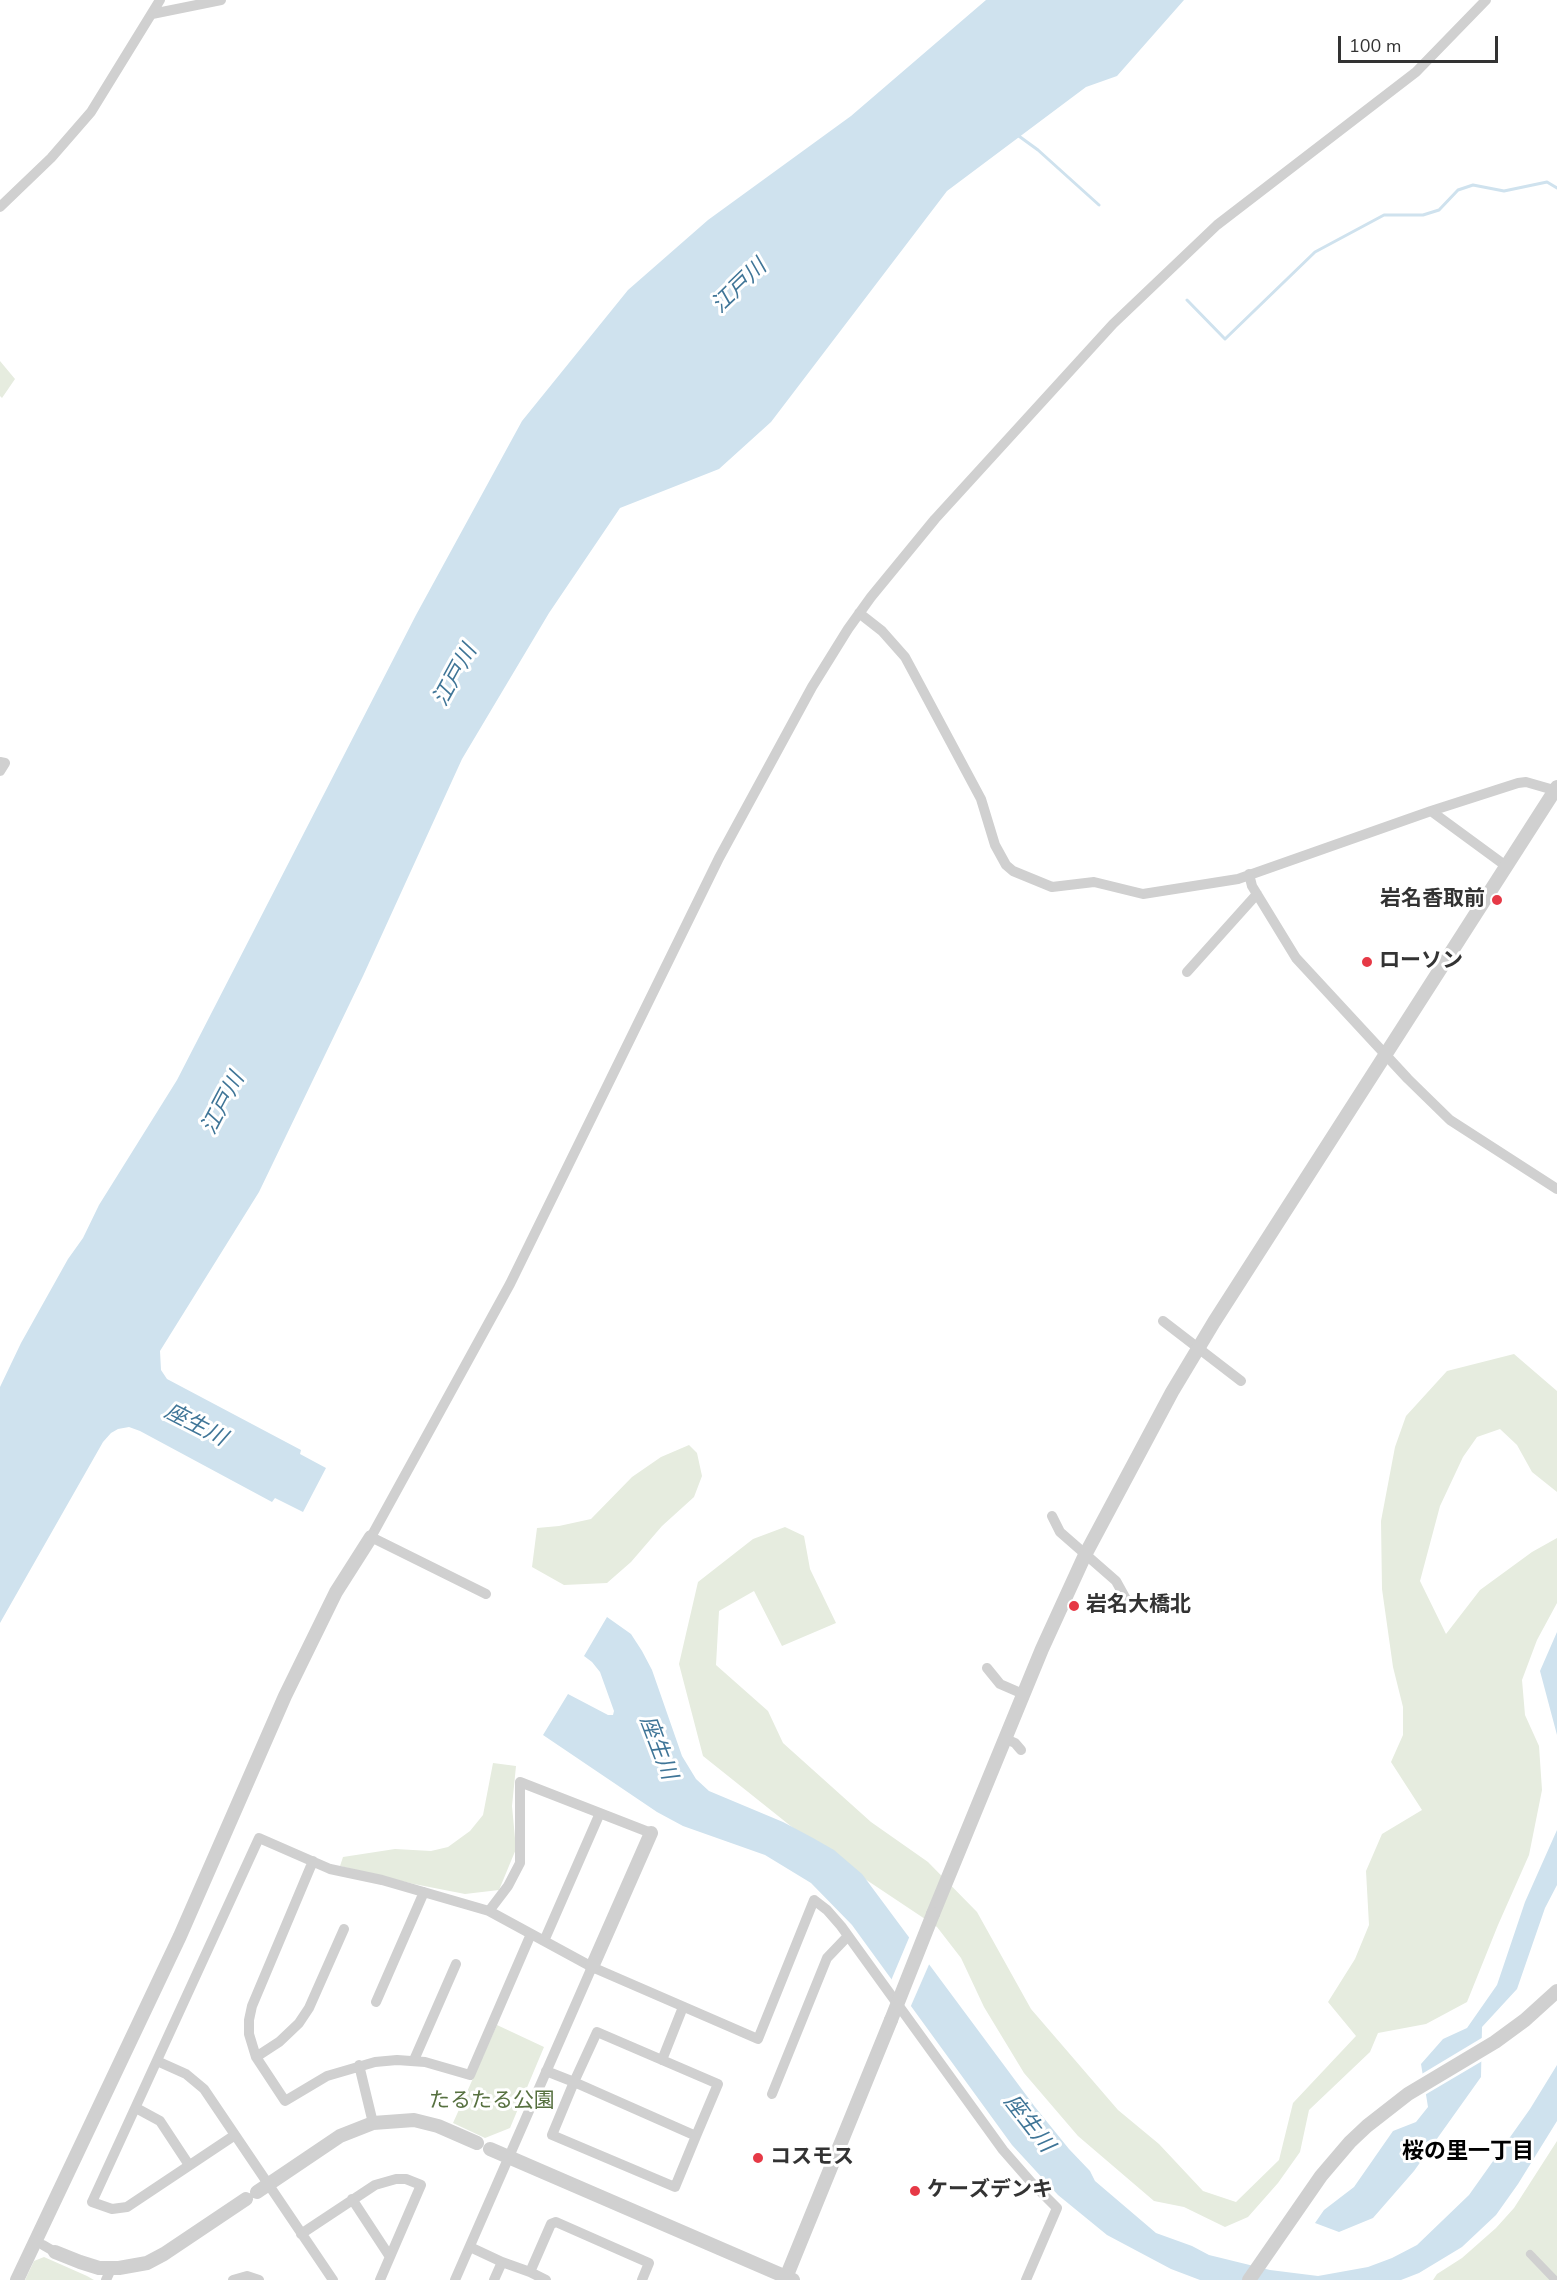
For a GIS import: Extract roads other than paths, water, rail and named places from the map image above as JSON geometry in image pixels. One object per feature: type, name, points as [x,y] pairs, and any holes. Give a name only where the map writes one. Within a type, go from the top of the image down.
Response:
[{"type":"street","points":[[0,207],[51,158],[91,112],[160,0]]},
{"type":"street","points":[[152,14],[221,0]]},
{"type":"street","points":[[17,2280],[45,2246],[285,1696],[336,1592],[371,1537],[510,1284],[746,807],[812,687],[859,614],[934,519],[1090,348],[1153,285],[1217,225],[1416,72],[1486,0]]},
{"type":"street","points":[[45,2246],[108,2275],[139,2265],[155,2259],[340,2136],[373,2123],[414,2120],[438,2126],[788,2279],[1023,1694],[1085,1555],[1150,1432],[1198,1349],[1556,789],[1526,782],[1518,783],[1233,880],[1143,894],[1094,882],[1052,886],[1006,866],[1000,856],[981,799],[905,657],[882,631],[859,614]]},
{"type":"street","points":[[0,762],[5,763],[0,771]]},
{"type":"street","points":[[1431,811],[1506,866]]},
{"type":"street","points":[[1250,874],[1252,886],[1296,958],[1386,1055],[1450,1120],[1557,1188]]},
{"type":"street","points":[[1187,972],[1257,894]]},
{"type":"street","points":[[1163,1321],[1241,1381]]},
{"type":"street","points":[[1052,1516],[1060,1532],[1116,1581],[1127,1601]]},
{"type":"street","points":[[371,1537],[486,1594]]},
{"type":"street","points":[[987,1668],[1000,1684],[1023,1694]]},
{"type":"street","points":[[1006,1739],[1015,1743],[1021,1750]]},
{"type":"street","points":[[455,2280],[651,1833],[520,1782],[520,1863],[508,1886],[489,1911]]},
{"type":"street","points":[[544,1941],[600,1813]]},
{"type":"street","points":[[235,2135],[127,2207],[112,2209],[92,2202],[259,1838],[330,1869],[382,1880],[489,1911],[592,1967],[758,2039],[814,1900],[827,1910],[848,1936],[1003,2150],[1057,2208],[1026,2280]]},
{"type":"street","points":[[313,1861],[252,2006],[249,2034],[256,2057],[285,2101],[327,2076],[359,2065],[386,2061],[414,2060],[470,2074],[531,1934]]},
{"type":"street","points":[[376,2002],[424,1892]]},
{"type":"street","points":[[256,2057],[279,2042],[299,2023],[309,2008],[345,1929]]},
{"type":"street","points":[[772,2094],[827,1958],[848,1936]]},
{"type":"street","points":[[414,2060],[456,1964]]},
{"type":"street","points":[[1249,2280],[1321,2176],[1359,2134],[1408,2094],[1526,2020],[1557,1991]]},
{"type":"street","points":[[662,2060],[683,2007]]},
{"type":"street","points":[[597,2032],[718,2084],[675,2187],[552,2135],[574,2082],[597,2032]]},
{"type":"street","points":[[157,2061],[186,2074],[208,2096],[235,2135],[257,2192],[302,2234],[333,2280]]},
{"type":"street","points":[[359,2065],[373,2123]]},
{"type":"street","points":[[546,2071],[696,2136]]},
{"type":"street","points":[[136,2108],[160,2121],[189,2165]]},
{"type":"street","points":[[302,2234],[375,2185],[385,2181],[406,2180],[421,2185],[380,2280]]},
{"type":"street","points":[[352,2199],[390,2257]]},
{"type":"street","points":[[530,2272],[551,2224],[556,2222],[649,2263],[642,2280]]},
{"type":"street","points":[[470,2247],[546,2280]]},
{"type":"street","points":[[1530,2254],[1555,2280]]},
{"type":"street","points":[[494,2280],[502,2262]]},
{"type":"street","points":[[233,2280],[247,2276],[259,2280]]},
{"type":"water","points":[[986,0],[1184,0],[1117,76],[1086,87],[947,191],[771,422],[719,469],[620,508],[549,613],[462,759],[363,976],[259,1192],[160,1351],[161,1370],[167,1379],[301,1450],[300,1454],[326,1468],[303,1512],[275,1498],[272,1502],[140,1431],[129,1427],[118,1429],[103,1442],[0,1623],[0,1387],[21,1343],[68,1259],[83,1238],[99,1205],[177,1080],[416,615],[522,421],[628,290],[708,220],[851,116]]},
{"type":"water","name":"座生川","points":[[607,1617],[631,1634],[642,1651],[652,1670],[682,1756],[696,1779],[709,1791],[783,1822],[834,1850],[862,1874],[1035,2107],[1090,2171],[1095,2181],[1156,2233],[1209,2255],[1270,2270],[1318,2276],[1368,2267],[1417,2245],[1469,2195],[1530,2109],[1557,2065],[1557,2121],[1496,2215],[1462,2247],[1419,2273],[1401,2280],[1200,2280],[1171,2269],[1107,2235],[1058,2195],[1012,2145],[852,1925],[811,1883],[765,1855],[683,1826],[657,1812],[543,1735],[568,1694],[608,1715],[613,1715],[614,1711],[600,1672],[584,1656]]},
{"type":"water","points":[[1557,1632],[1557,1735],[1540,1671]]},
{"type":"water","points":[[1557,1830],[1557,1885],[1545,1908],[1517,1989],[1482,2027],[1481,2077],[1414,2171],[1373,2218],[1339,2232],[1315,2223],[1324,2210],[1354,2187],[1393,2131],[1416,2122],[1428,2107],[1421,2064],[1443,2039],[1467,2028],[1497,1985],[1525,1902]]},
{"type":"waterway","points":[[1016,134],[1038,150],[1099,205]]},
{"type":"waterway","points":[[1187,300],[1225,339],[1315,252],[1384,215],[1423,215],[1439,210],[1458,190],[1473,185],[1504,191],[1547,182],[1557,188]]},
{"type":"place","name":"岩名香取前","points":[[1497,900]]},
{"type":"place","name":"ローソン","points":[[1367,962]]},
{"type":"place","name":"岩名大橋北","points":[[1074,1606]]},
{"type":"place","name":"コスモス","points":[[758,2158]]},
{"type":"place","name":"ケーズデンキ","points":[[915,2191]]},
{"type":"district","name":"桜の里一丁目","points":[[1468,2153]]},
{"type":"water label","name":"江戸川","points":[[740,287]]},
{"type":"water label","name":"江戸川","points":[[456,676]]},
{"type":"water label","name":"江戸川","points":[[224,1104]]},
{"type":"park label","name":"たるたる公園","points":[[492,2102]]}]
